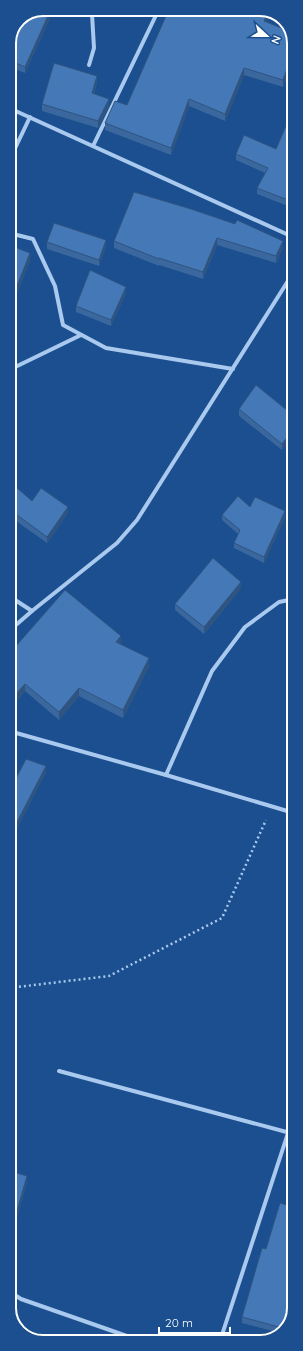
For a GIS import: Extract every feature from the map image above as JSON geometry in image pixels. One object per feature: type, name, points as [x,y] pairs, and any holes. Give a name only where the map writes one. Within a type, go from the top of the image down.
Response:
[{"type":"street","points":[[89,65],[94,48],[92,16]]},
{"type":"street","points":[[93,146],[156,16]]},
{"type":"street","points":[[16,111],[287,233]]},
{"type":"street","points":[[16,146],[30,117]]},
{"type":"street","points":[[16,235],[33,239],[55,286],[63,325],[106,348],[233,369]]},
{"type":"street","points":[[16,625],[117,543],[137,520],[287,285]]},
{"type":"street","points":[[16,366],[81,334]]},
{"type":"street","points":[[16,601],[32,611]]},
{"type":"street","points":[[166,775],[212,671],[245,627],[279,602],[287,601]]},
{"type":"street","points":[[16,733],[287,811]]},
{"type":"street","points":[[59,1071],[287,1133]]},
{"type":"street","points":[[222,1335],[287,1136]]},
{"type":"street","points":[[16,1296],[20,1299],[124,1335]]},
{"type":"path","points":[[16,987],[109,976],[222,918],[272,806]]},
{"type":"building","points":[[48,16],[25,67],[16,63],[16,43],[18,33],[24,24],[33,18]]},
{"type":"building","points":[[166,16],[262,16],[266,17],[264,21],[282,28],[286,34],[287,69],[283,80],[244,68],[225,114],[189,99],[171,148],[105,123],[115,101],[127,105]]},
{"type":"building","points":[[54,63],[97,76],[92,93],[109,99],[98,121],[42,104]]},
{"type":"building","points":[[287,124],[287,200],[257,188],[268,168],[236,154],[244,135],[276,149]]},
{"type":"building","points":[[134,192],[235,224],[237,220],[283,241],[276,256],[217,238],[203,272],[159,259],[114,241]]},
{"type":"building","points":[[54,223],[106,240],[99,260],[47,242]]},
{"type":"building","points":[[16,248],[30,253],[16,286]]},
{"type":"building","points":[[90,270],[126,287],[111,320],[76,306]]},
{"type":"building","points":[[256,385],[287,410],[287,437],[282,444],[239,409]]},
{"type":"building","points":[[16,487],[32,501],[41,488],[68,507],[47,537],[16,514]]},
{"type":"building","points":[[238,496],[250,507],[255,497],[285,511],[264,557],[234,543],[240,530],[222,515]]},
{"type":"building","points":[[213,558],[241,582],[204,627],[175,604]]},
{"type":"building","points":[[65,590],[121,636],[116,642],[149,658],[123,710],[79,688],[59,712],[25,684],[16,694],[16,646]]},
{"type":"building","points":[[26,759],[46,766],[17,822],[16,822],[16,778]]},
{"type":"building","points":[[16,1173],[27,1176],[16,1214]]},
{"type":"building","points":[[280,1203],[287,1205],[287,1311],[286,1317],[279,1327],[242,1317],[262,1248],[266,1249]]}]
